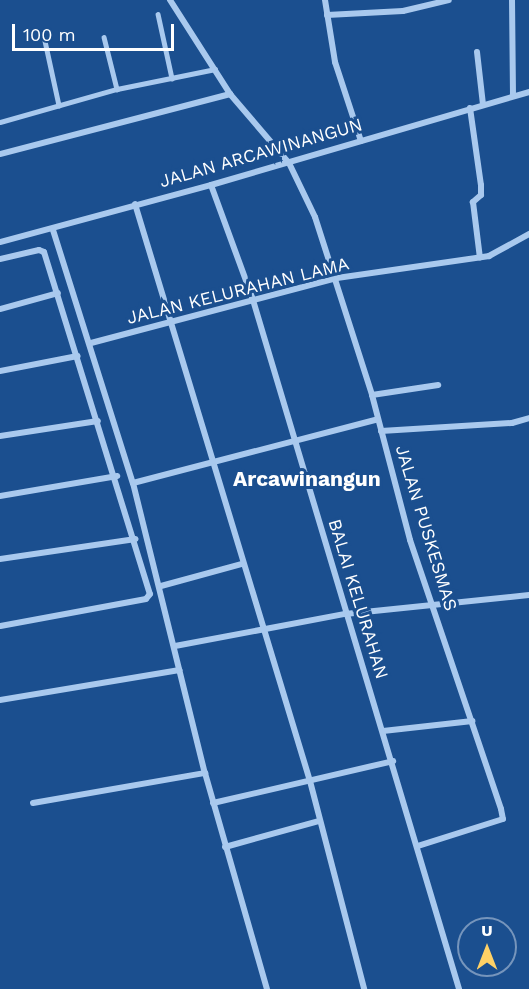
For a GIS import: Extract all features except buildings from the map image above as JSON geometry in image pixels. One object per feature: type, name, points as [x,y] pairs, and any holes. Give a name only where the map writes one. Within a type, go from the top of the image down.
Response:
[{"type":"street","name":"JALAN PUSKESMAS","points":[[170,0],[230,94],[289,163],[315,217],[337,278],[372,395],[410,540],[503,819],[418,846]]},
{"type":"street","points":[[325,0],[334,62],[361,141]]},
{"type":"street","points":[[327,15],[402,11],[449,0]]},
{"type":"street","points":[[512,0],[513,96]]},
{"type":"street","points":[[477,52],[483,105]]},
{"type":"street","name":"JALAN ARCAWINANGUN","points":[[0,242],[53,230],[135,204],[289,163],[529,92]]},
{"type":"street","points":[[0,154],[230,94]]},
{"type":"street","points":[[470,108],[481,185],[481,195],[473,202],[480,258]]},
{"type":"street","name":"BALAI KELURAHAN","points":[[211,185],[253,300],[345,614],[393,761],[459,989]]},
{"type":"street","points":[[135,204],[242,564],[310,781],[364,989]]},
{"type":"street","points":[[53,230],[91,343],[133,483],[161,586],[205,773],[267,989]]},
{"type":"street","name":"JALAN KELURAHAN LAMA","points":[[91,343],[170,324],[337,278],[480,258],[500,253],[529,234]]},
{"type":"street","points":[[0,259],[41,250],[58,293],[117,476],[150,597],[0,626]]},
{"type":"street","points":[[0,309],[58,293]]},
{"type":"street","points":[[0,372],[78,356]]},
{"type":"street","points":[[372,395],[438,385]]},
{"type":"street","points":[[381,431],[512,423],[529,418]]},
{"type":"street","points":[[133,483],[214,464],[378,419]]},
{"type":"street","points":[[0,436],[98,421]]},
{"type":"street","points":[[0,496],[117,476]]},
{"type":"street","points":[[0,559],[135,538]]},
{"type":"street","points":[[161,586],[242,564]]},
{"type":"street","points":[[175,646],[345,614],[529,595]]},
{"type":"street","points":[[0,700],[180,670]]},
{"type":"street","points":[[383,731],[472,721]]},
{"type":"street","points":[[213,803],[393,761]]},
{"type":"street","points":[[33,803],[205,773]]},
{"type":"street","points":[[225,847],[319,821]]},
{"type":"lane","points":[[158,14],[172,78]]},
{"type":"lane","points":[[104,37],[117,89]]},
{"type":"lane","points":[[45,41],[59,105]]},
{"type":"lane","points":[[0,122],[117,89],[215,69]]},
{"type":"district","name":"Arcawinangun","points":[[307,479]]}]
